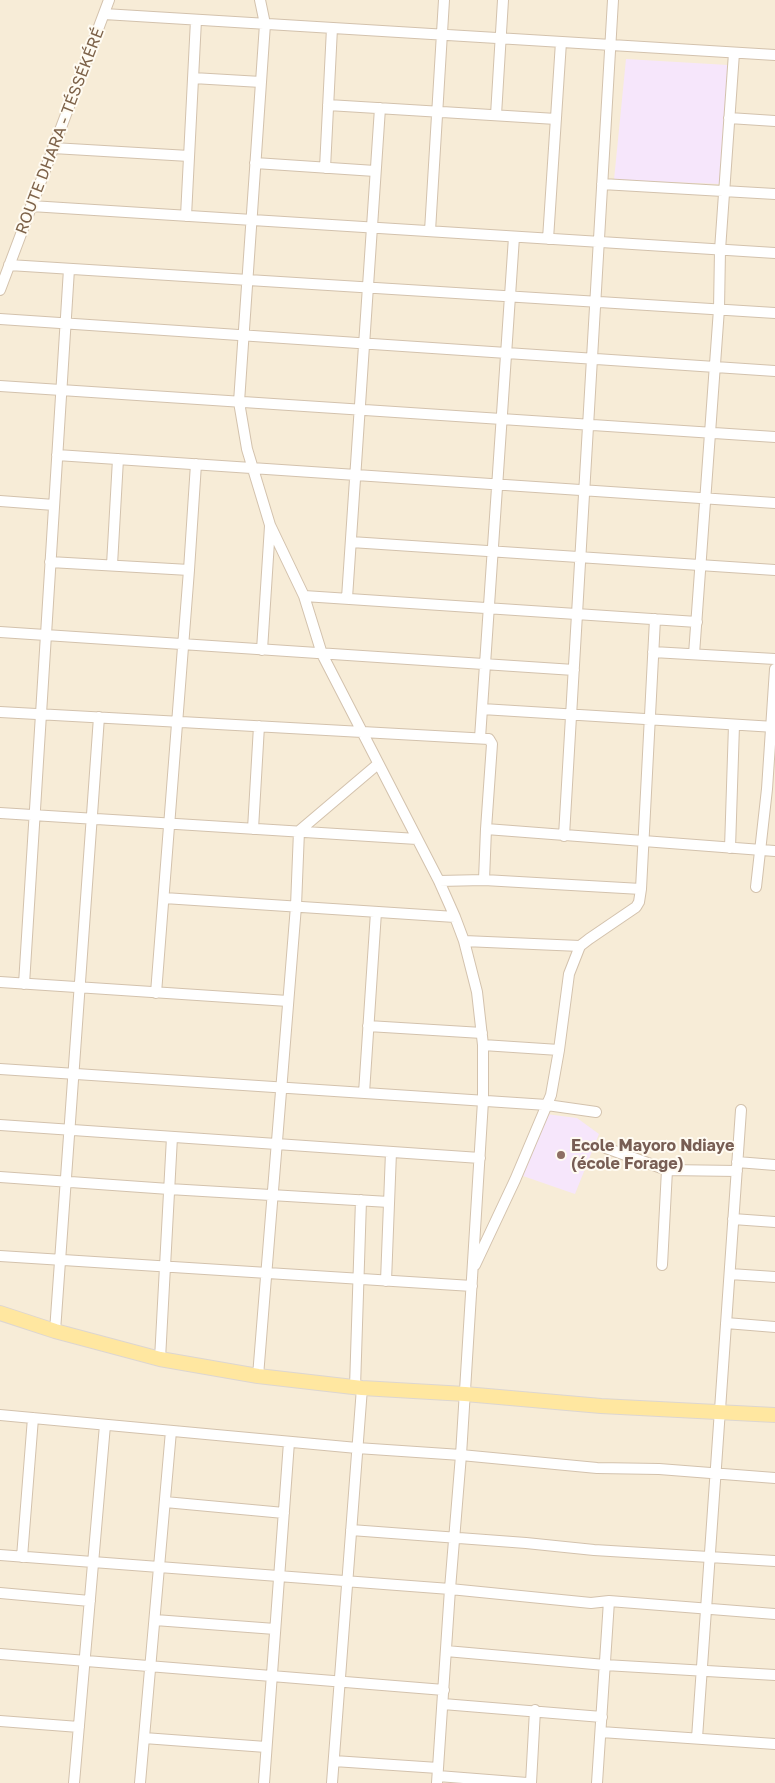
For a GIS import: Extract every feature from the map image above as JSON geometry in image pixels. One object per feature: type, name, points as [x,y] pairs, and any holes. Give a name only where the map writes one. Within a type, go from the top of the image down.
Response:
[{"type":"main road","points":[[0,1313],[55,1331],[160,1359],[258,1376],[358,1388],[465,1394],[601,1406],[775,1415]]},
{"type":"street","name":"ROUTE DHARA - TÉSSÉKÉRÉ","points":[[0,290],[110,0]]},
{"type":"street","points":[[260,0],[265,24],[239,402],[247,449],[270,525],[304,596],[322,654],[439,881],[455,917],[464,941],[477,992],[482,1033],[483,1100],[480,1158],[462,1455],[450,1589],[438,1776]]},
{"type":"street","points":[[430,231],[444,0]]},
{"type":"street","points":[[496,115],[503,0]]},
{"type":"street","points":[[564,836],[613,0]]},
{"type":"street","points":[[104,14],[775,55]]},
{"type":"street","points":[[186,216],[196,20]]},
{"type":"street","points":[[325,168],[332,28]]},
{"type":"street","points":[[548,239],[561,42]]},
{"type":"street","points":[[694,654],[719,310],[720,250],[734,53]]},
{"type":"street","points":[[193,78],[261,82]]},
{"type":"street","points":[[328,105],[556,119]]},
{"type":"street","points":[[347,598],[380,108]]},
{"type":"street","points":[[729,118],[775,121]]},
{"type":"street","points":[[53,148],[189,156]]},
{"type":"street","points":[[255,163],[376,171]]},
{"type":"street","points":[[602,184],[775,194]]},
{"type":"street","points":[[31,206],[775,253]]},
{"type":"street","points":[[480,738],[514,237]]},
{"type":"street","points":[[9,265],[775,313]]},
{"type":"street","points":[[24,984],[69,269]]},
{"type":"street","points":[[0,319],[775,371]]},
{"type":"street","points":[[0,386],[775,437]]},
{"type":"street","points":[[57,455],[775,503]]},
{"type":"street","points":[[112,566],[118,459]]},
{"type":"street","points":[[156,992],[190,570],[196,464]]},
{"type":"street","points":[[0,501],[54,505]]},
{"type":"street","points":[[262,650],[270,525]]},
{"type":"street","points":[[351,542],[775,570]]},
{"type":"street","points":[[50,562],[190,570]]},
{"type":"street","points":[[304,596],[697,622]]},
{"type":"street","points":[[473,1270],[516,1180],[551,1095],[569,974],[580,946],[636,907],[641,889],[655,619]]},
{"type":"street","points":[[0,632],[574,670]]},
{"type":"street","points":[[653,652],[775,659]]},
{"type":"street","points":[[756,887],[760,850],[771,789],[775,669]]},
{"type":"street","points":[[482,709],[773,727]]},
{"type":"street","points":[[0,712],[489,738],[492,744],[484,880]]},
{"type":"street","points":[[55,1331],[99,717]]},
{"type":"street","points":[[730,848],[734,725]]},
{"type":"street","points":[[253,828],[259,726]]},
{"type":"street","points":[[258,1376],[296,906],[299,832],[378,764]]},
{"type":"street","points":[[0,813],[417,839]]},
{"type":"street","points":[[486,829],[775,851]]},
{"type":"street","points":[[439,881],[484,880],[641,889]]},
{"type":"street","points":[[164,898],[455,917]]},
{"type":"street","points":[[364,1093],[376,912]]},
{"type":"street","points":[[464,941],[580,946]]},
{"type":"street","points":[[0,982],[288,1001]]},
{"type":"street","points":[[368,1026],[482,1033]]},
{"type":"street","points":[[483,1045],[559,1050]]},
{"type":"street","points":[[0,1069],[483,1100],[547,1105],[596,1112]]},
{"type":"street","points":[[697,1738],[741,1110]]},
{"type":"street","points":[[0,1125],[480,1158]]},
{"type":"street","points":[[160,1359],[172,1137]]},
{"type":"street","points":[[606,1148],[668,1170],[775,1165]]},
{"type":"street","points":[[386,1281],[391,1152]]},
{"type":"street","points":[[662,1265],[668,1170]]},
{"type":"street","points":[[0,1177],[389,1202]]},
{"type":"street","points":[[332,1783],[357,1448],[357,1279],[361,1200]]},
{"type":"street","points":[[734,1219],[775,1222]]},
{"type":"street","points":[[0,1256],[472,1286]]},
{"type":"street","points":[[730,1274],[775,1277]]},
{"type":"street","points":[[726,1323],[775,1327]]},
{"type":"street","points":[[0,1415],[597,1468],[659,1469],[775,1478]]},
{"type":"street","points":[[22,1557],[32,1418]]},
{"type":"street","points":[[74,1783],[104,1425]]},
{"type":"street","points":[[140,1783],[171,1431]]},
{"type":"street","points":[[264,1783],[289,1442]]},
{"type":"street","points":[[165,1502],[284,1513]]},
{"type":"street","points":[[351,1530],[456,1537],[594,1550],[775,1561]]},
{"type":"street","points":[[0,1556],[450,1589],[591,1602],[609,1601],[775,1614]]},
{"type":"street","points":[[0,1593],[90,1601]]},
{"type":"street","points":[[597,1783],[609,1601]]},
{"type":"street","points":[[154,1620],[275,1629]]},
{"type":"street","points":[[446,1651],[605,1665],[775,1675]]},
{"type":"street","points":[[0,1654],[444,1690]]},
{"type":"street","points":[[443,1704],[535,1710],[602,1717]]},
{"type":"street","points":[[531,1783],[535,1710]]},
{"type":"street","points":[[0,1721],[79,1728]]},
{"type":"street","points":[[601,1732],[775,1744]]},
{"type":"street","points":[[144,1738],[266,1747]]},
{"type":"street","points":[[334,1761],[438,1776],[527,1783]]},
{"type":"shaded area","points":[[0,0],[775,0],[775,1783],[0,1783]]},
{"type":"shaded area","points":[[626,59],[728,65],[720,184],[614,180]]},
{"type":"shaded area","name":"Ecole Mayoro Ndiaye (école Forage)","points":[[546,1114],[577,1118],[599,1134],[575,1194],[523,1176]]},
{"type":"place","name":"Ecole Mayoro Ndiaye (école Forage)","points":[[561,1155]]}]
